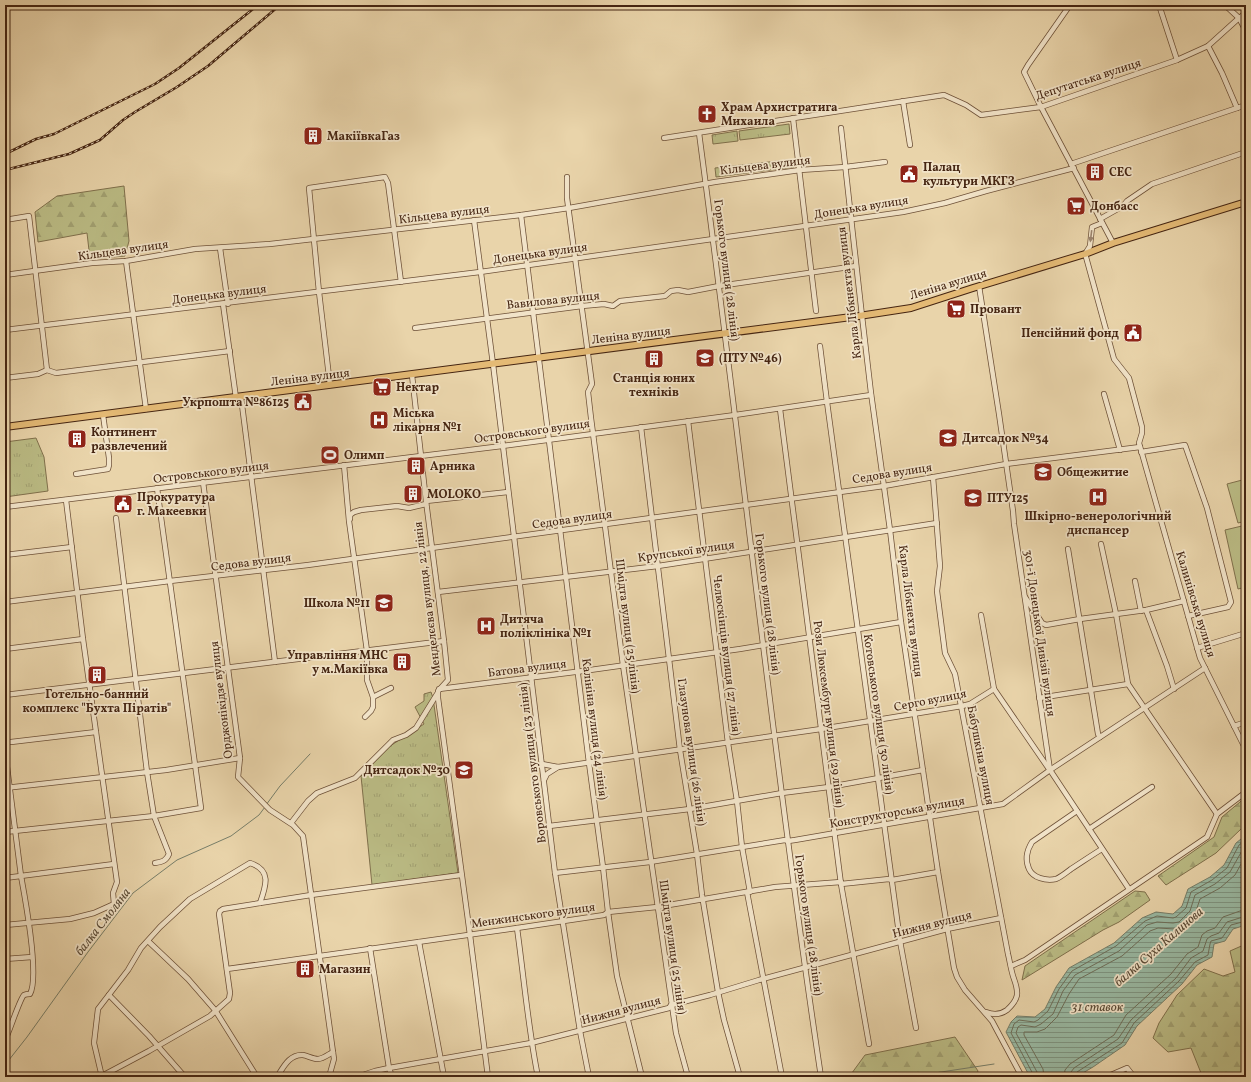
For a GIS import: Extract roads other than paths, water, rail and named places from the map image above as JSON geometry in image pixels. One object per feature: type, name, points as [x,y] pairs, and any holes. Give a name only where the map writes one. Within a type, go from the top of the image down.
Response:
[{"type":"main road","name":"Леніна вулиця","points":[[5,427],[588,352],[862,316],[911,308],[1246,202]]},
{"type":"street","points":[[1070,5],[1024,72],[1113,243]]},
{"type":"street","points":[[1159,5],[1177,60]]},
{"type":"street","points":[[1225,5],[1239,18],[1246,31]]},
{"type":"street","name":"Депутатська вулиця","points":[[664,138],[944,95],[966,105],[981,115],[1041,107],[1177,60],[1208,46],[1246,13]]},
{"type":"street","points":[[1208,46],[1222,73],[1237,108]]},
{"type":"street","points":[[903,101],[910,145]]},
{"type":"street","name":"Донецька вулиця","points":[[5,330],[480,272],[903,212],[945,203],[1072,166],[1246,105]]},
{"type":"street","points":[[793,118],[816,311]]},
{"type":"street","name":"Карла Лібкнехта вулиця","points":[[841,128],[871,395],[901,622],[938,872],[954,968],[957,977],[965,990],[992,1021],[1022,1077]]},
{"type":"street","name":"Горького вулиця (28 лiнiя)","points":[[699,133],[793,885],[821,1077]]},
{"type":"street","points":[[1085,254],[1090,246],[1092,227],[1152,184],[1246,152]]},
{"type":"street","name":"Кільцева вулиця","points":[[5,275],[36,272],[92,263],[126,261],[195,249],[270,244],[521,215],[569,208],[706,183],[800,170],[845,167],[885,162]]},
{"type":"street","points":[[330,385],[308,188],[385,177],[388,183],[401,282]]},
{"type":"street","name":"Шмідта вулиця (25 лiнiя)","points":[[567,177],[575,259],[592,384],[588,392],[623,665],[671,1005],[676,1033],[688,1077]]},
{"type":"street","name":"Калініна вулиця (24 лiнiя)","points":[[521,215],[608,912],[617,976],[642,1077]]},
{"type":"street","points":[[5,220],[29,216],[47,370]]},
{"type":"street","name":"Воровського вулиця (23 лiнiя)","points":[[474,220],[555,873],[588,1077]]},
{"type":"street","points":[[220,248],[230,351],[239,397],[251,477],[275,662]]},
{"type":"street","name":"Калинівська вулиця","points":[[1085,254],[1114,359],[1129,378],[1142,427],[1139,443],[1197,648],[1205,668],[1246,750]]},
{"type":"street","points":[[126,261],[146,409]]},
{"type":"street","name":"Вавилова вулиця","points":[[415,328],[582,306],[604,304],[613,306],[620,301],[665,296],[671,291],[678,290],[688,292],[856,266]]},
{"type":"street","name":"301-ї Донецької Дивізії вулиця","points":[[979,286],[1050,770],[1129,889]]},
{"type":"street","name":"Котовського вулиця (30 лiнiя)","points":[[820,346],[900,941],[916,1028]]},
{"type":"street","points":[[5,378],[38,374],[47,370],[56,373],[230,351]]},
{"type":"street","name":"Менделєєва вулиця, 22 лінія","points":[[412,375],[431,548],[438,592],[448,680],[438,692],[488,1077]]},
{"type":"street","points":[[1104,394],[1120,450]]},
{"type":"street","name":"Островського вулиця","points":[[5,507],[549,440],[780,409],[871,395]]},
{"type":"street","name":"Рози Люксембург вулиця (29 лiнiя)","points":[[780,409],[841,883],[869,1044]]},
{"type":"street","points":[[76,474],[108,469],[109,458],[103,415]]},
{"type":"street","name":"Челюскінців вулиця (27 лiнiя)","points":[[688,421],[748,892],[782,1077]]},
{"type":"street","name":"Глазунова вулиця (26 лiнiя)","points":[[641,428],[680,750],[697,854],[702,900],[724,1020],[740,1077]]},
{"type":"street","name":"Седова вулиця","points":[[5,602],[354,559],[792,499],[884,486],[1006,464],[1120,450],[1141,450],[1185,445],[1207,508],[1231,602],[1228,606],[1188,616]]},
{"type":"street","points":[[344,465],[349,521],[367,651],[367,680],[373,697],[371,710],[365,717]]},
{"type":"street","name":"Бабушкіна вулиця","points":[[933,477],[940,566],[937,591],[945,653],[955,674],[962,706],[1011,966],[1018,991],[1016,999],[1002,1013],[991,1015],[984,1012]]},
{"type":"street","name":"Орджонікідзе вулиця","points":[[203,482],[240,758],[238,777],[270,810],[291,824],[303,836],[334,1059],[329,1077]]},
{"type":"street","points":[[5,832],[154,816],[201,808],[157,488]]},
{"type":"street","points":[[349,521],[350,515],[361,510],[397,506],[409,508],[426,503],[508,492]]},
{"type":"street","points":[[5,925],[70,919],[94,913],[114,904],[113,893],[117,882],[83,639],[66,500]]},
{"type":"street","points":[[116,518],[147,772],[154,816],[169,854],[163,861],[155,863]]},
{"type":"street","name":"Крупської вулиця","points":[[438,592],[658,566],[937,523]]},
{"type":"street","points":[[1101,544],[1116,614],[1128,684],[1217,814]]},
{"type":"street","points":[[5,555],[72,547]]},
{"type":"street","points":[[1068,549],[1098,734],[1100,737]]},
{"type":"street","points":[[1135,581],[1143,611],[1167,666],[1174,689]]},
{"type":"street","points":[[1024,596],[1042,623],[1046,626],[1080,619],[1143,611],[1184,601]]},
{"type":"street","points":[[981,615],[994,688],[1050,770]]},
{"type":"street","name":"Батова вулиця","points":[[438,692],[717,652],[901,622]]},
{"type":"street","points":[[1197,648],[1246,633]]},
{"type":"street","points":[[5,649],[83,639]]},
{"type":"street","points":[[5,695],[444,641]]},
{"type":"street","name":"Конструкторська вулиця","points":[[555,873],[650,862],[785,840],[788,841],[835,834],[968,809],[1003,804],[1050,770],[1205,668]]},
{"type":"street","points":[[1039,698],[1128,684]]},
{"type":"street","points":[[373,697],[391,688]]},
{"type":"street","name":"Серго вулиця","points":[[542,764],[558,767],[914,715],[970,704],[994,688]]},
{"type":"street","points":[[291,824],[308,801],[317,793],[355,778],[393,740],[406,735],[416,728],[438,692]]},
{"type":"street","points":[[1234,726],[1246,722]]},
{"type":"street","points":[[5,742],[96,732]]},
{"type":"street","points":[[5,751],[7,788],[16,831],[28,922],[33,981],[32,991],[21,1000],[5,1040]]},
{"type":"street","points":[[7,788],[102,778],[195,766],[240,758]]},
{"type":"street","points":[[544,780],[547,774],[558,767]]},
{"type":"street","points":[[549,826],[737,802],[782,793],[829,787],[923,770]]},
{"type":"street","points":[[1089,829],[1152,787]]},
{"type":"street","points":[[1011,966],[1025,960],[1207,838],[1217,814],[1246,792]]},
{"type":"street","points":[[1077,811],[1032,842],[1028,848],[1027,856],[1029,870],[1040,878],[1056,878],[1102,849]]},
{"type":"street","points":[[260,903],[265,889],[266,878],[263,871],[250,863],[190,899],[160,927],[141,948],[128,970],[98,1009],[94,1043],[101,1077],[210,1016],[229,999],[230,994],[220,911],[223,909],[311,895],[461,875]]},
{"type":"street","points":[[5,878],[114,864]]},
{"type":"street","name":"Менжинського вулиця","points":[[227,969],[470,935],[604,915],[608,912],[657,907],[793,885],[892,880],[938,872]]},
{"type":"street","name":"Нижня вулиця","points":[[357,1077],[389,1068],[531,1043],[580,1031],[670,1008],[671,1005],[900,941],[947,929],[1002,918]]},
{"type":"street","points":[[517,928],[531,1043],[538,1077]]},
{"type":"street","points":[[148,941],[188,979],[216,1011],[257,1077]]},
{"type":"street","points":[[419,942],[444,1077]]},
{"type":"street","points":[[370,948],[389,1068],[392,1077]]},
{"type":"street","points":[[5,959],[32,958]]},
{"type":"street","points":[[109,995],[158,1046],[185,1077]]},
{"type":"street","points":[[277,1077],[289,1060],[300,1055],[318,1059],[333,1052]]},
{"type":"street","points":[[1106,1077],[1126,1068],[1134,1077]]},
{"type":"water","name":"31 ставок","points":[[1246,835],[1246,925],[1233,929],[1225,941],[1214,944],[1212,957],[1197,965],[1182,984],[1137,1026],[1125,1045],[1076,1077],[1030,1077],[1006,1032],[1011,1022],[1017,1016],[1035,1017],[1045,1009],[1056,987],[1069,968],[1114,943],[1142,918],[1156,912],[1173,914],[1182,906],[1188,889],[1210,877],[1224,865],[1236,843]]},
{"type":"waterway","name":"балка Смоляна","points":[[266,805],[280,786],[310,754]]},
{"type":"waterway","name":"балка Смоляна","points":[[5,1065],[133,893],[177,860],[231,836],[259,815],[265,807]]},
{"type":"waterway","name":"балка Суха Калинова","points":[[908,1077],[994,1064]]},
{"type":"railway","points":[[5,154],[36,139],[54,134],[155,84],[179,68],[258,5]]},
{"type":"railway","points":[[5,170],[69,154],[100,140],[123,120],[208,66],[280,5]]},
{"type":"place","name":"Храм Архистратига Михаила","points":[[707,114]]},
{"type":"place","name":"МакіївкаГаз","points":[[313,136]]},
{"type":"place","name":"СЕС","points":[[1095,172]]},
{"type":"place","name":"Палац культури МКГЗ","points":[[909,174]]},
{"type":"place","name":"Донбасс","points":[[1076,206]]},
{"type":"place","name":"Провант","points":[[956,309]]},
{"type":"place","name":"Пенсійний фонд","points":[[1133,333]]},
{"type":"place","name":"(ПТУ №46)","points":[[705,358]]},
{"type":"place","name":"Станція юних техніків","points":[[654,359]]},
{"type":"place","name":"Нектар","points":[[382,387]]},
{"type":"place","name":"Укрпошта №86125","points":[[303,402]]},
{"type":"place","name":"Міська лікарня №1","points":[[379,420]]},
{"type":"place","name":"Дитсадок №34","points":[[948,438]]},
{"type":"place","name":"Континент развлечений","points":[[77,439]]},
{"type":"place","name":"Олимп","points":[[330,455]]},
{"type":"place","name":"Арника","points":[[416,466]]},
{"type":"place","name":"Общежитие","points":[[1043,472]]},
{"type":"place","name":"MOLOKO","points":[[413,494]]},
{"type":"place","name":"Шкірно-венерологічний диспансер","points":[[1098,497]]},
{"type":"place","name":"ПТУ125","points":[[973,498]]},
{"type":"place","name":"Прокуратура г. Макеевки","points":[[123,504]]},
{"type":"place","name":"Школа №11","points":[[384,603]]},
{"type":"place","name":"Дитяча поліклініка №1","points":[[486,626]]},
{"type":"place","name":"Управління МНС у м.Макіївка","points":[[402,662]]},
{"type":"place","name":"Готельно-банний комплекс \"Бухта Піратів\"","points":[[97,675]]},
{"type":"place","name":"Дитсадок №30","points":[[464,770]]},
{"type":"place","name":"Магазин","points":[[305,969]]}]
